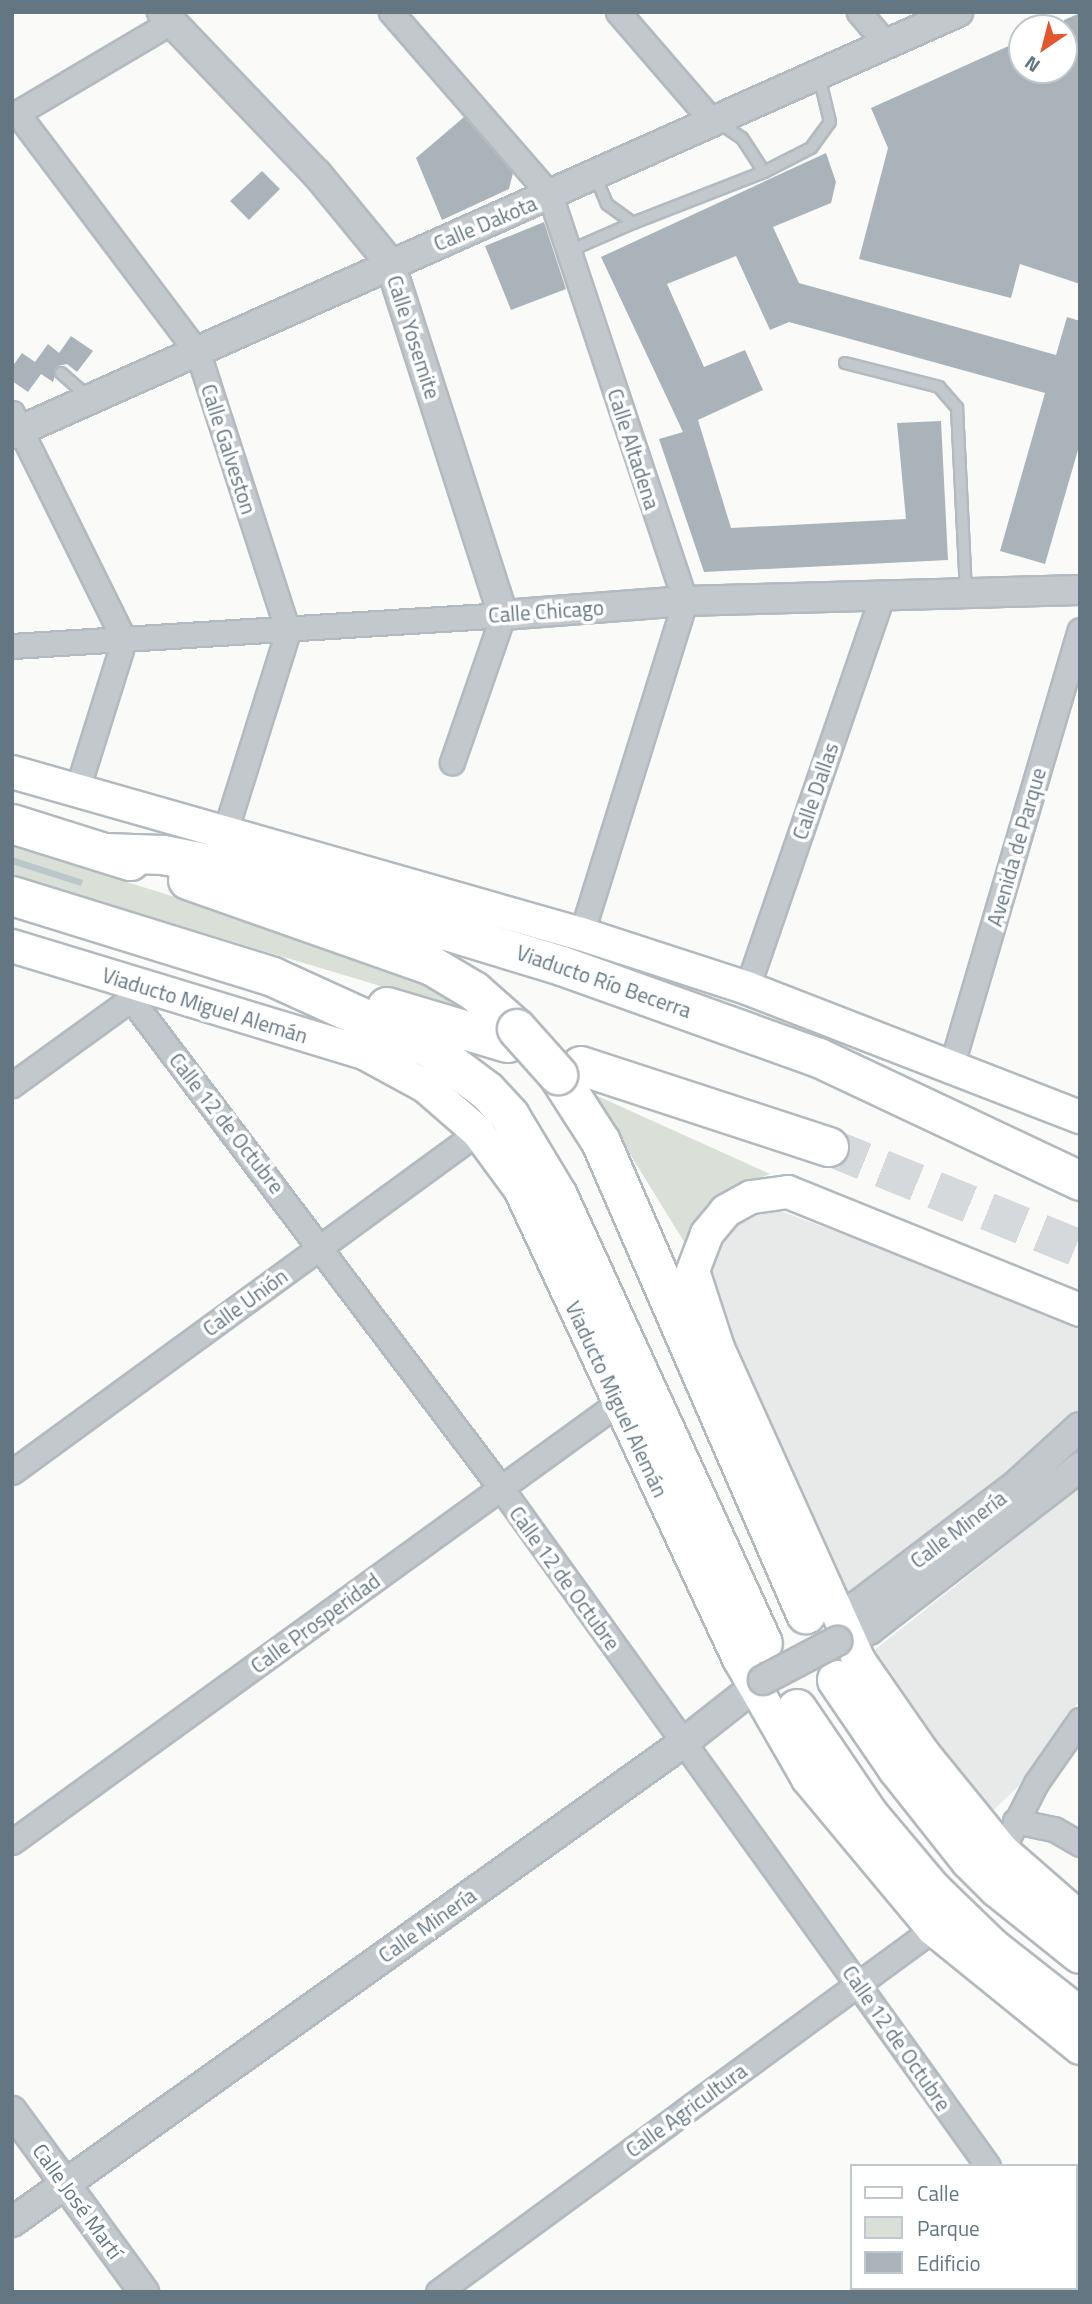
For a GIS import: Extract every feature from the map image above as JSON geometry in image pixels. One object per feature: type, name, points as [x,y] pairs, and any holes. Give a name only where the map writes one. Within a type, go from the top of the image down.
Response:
[{"type":"highway","points":[[12,824],[394,950],[474,991],[513,1036]]},
{"type":"highway","name":"Viaducto Río Becerra","points":[[105,853],[163,855],[256,873],[598,978],[819,1058],[1080,1181]]},
{"type":"highway","name":"Viaducto Miguel Alemán","points":[[12,896],[153,942],[273,977],[431,1049],[510,1116],[563,1208],[760,1670]]},
{"type":"highway","points":[[12,921],[89,939],[153,942]]},
{"type":"highway","points":[[273,977],[513,1036],[569,1070],[829,1147]]},
{"type":"highway","points":[[569,1070],[806,1614]]},
{"type":"highway","points":[[670,1305],[714,1338],[709,1395]]},
{"type":"highway","points":[[837,1680],[897,1768],[970,1860],[998,1888],[1080,1954]]},
{"type":"highway","points":[[797,1709],[863,1806],[932,1890],[992,1948],[1080,2017]]},
{"type":"main road","points":[[12,772],[581,934],[747,988],[1080,1116]]},
{"type":"main road","name":"Viaducto Miguel Alemán","points":[[12,946],[139,993],[373,1057],[444,1099],[478,1132],[520,1189],[618,1403],[760,1670],[808,1779],[880,1870],[933,1929],[1080,2048]]},
{"type":"main road","points":[[1080,1310],[799,1196],[776,1192],[751,1197],[726,1211],[700,1247],[693,1271],[714,1338],[842,1638],[924,1754],[1002,1850],[1080,1918]]},
{"type":"street","name":"Calle Altadena","points":[[391,12],[550,195],[685,601]]},
{"type":"street","points":[[618,12],[712,121]]},
{"type":"street","points":[[859,12],[887,45]]},
{"type":"street","name":"Calle Dakota","points":[[15,425],[92,399],[198,353],[390,263],[887,45],[940,16]]},
{"type":"street","points":[[15,114],[166,17]]},
{"type":"street","name":"Calle Yosemite","points":[[166,17],[317,174],[390,263],[503,615]]},
{"type":"street","name":"Calle Galveston","points":[[15,114],[198,353],[288,631]]},
{"type":"street","points":[[15,425],[124,640],[77,790]]},
{"type":"street","name":"Calle Chicago","points":[[12,646],[288,631],[685,601],[883,593],[1080,590]]},
{"type":"street","name":"Calle Dallas","points":[[747,988],[883,593]]},
{"type":"street","points":[[581,934],[685,601]]},
{"type":"street","points":[[452,762],[503,615]]},
{"type":"street","name":"Avenida de Parque","points":[[952,1065],[1080,630]]},
{"type":"street","points":[[225,832],[288,631]]},
{"type":"street","points":[[12,1085],[139,993]]},
{"type":"street","name":"Calle 12 de Octubre","points":[[139,993],[321,1246],[501,1488],[987,2164]]},
{"type":"street","name":"Calle Unión","points":[[12,1472],[478,1132]]},
{"type":"street","name":"Calle Prosperidad","points":[[12,1842],[618,1403]]},
{"type":"street","name":"Calle Minería","points":[[842,1638],[857,1606],[1014,1487],[1080,1427]]},
{"type":"street","name":"Calle Minería","points":[[12,2222],[64,2182],[683,1742],[760,1670],[869,1630],[1080,1466]]},
{"type":"street","points":[[1002,1850],[1015,1822],[1080,1720]]},
{"type":"street","points":[[1015,1822],[1054,1829],[1080,1844]]},
{"type":"street","name":"Calle Agricultura","points":[[438,2292],[933,1929]]},
{"type":"street","name":"Calle José Martí","points":[[12,2111],[144,2292]]},
{"type":"lane","points":[[569,251],[764,172],[811,148],[830,122],[818,75]]},
{"type":"lane","points":[[712,121],[731,128],[742,138],[764,172]]},
{"type":"lane","points":[[594,175],[607,204],[633,223]]},
{"type":"lane","points":[[845,363],[939,387],[957,408],[966,592]]},
{"type":"lane","points":[[61,373],[92,399]]},
{"type":"shaded area","points":[[12,857],[83,880],[81,886],[12,864]]},
{"type":"shaded area","points":[[778,1210],[1080,1323],[1080,1412],[1072,1422],[845,1607],[707,1290],[712,1248],[747,1218]]},
{"type":"shaded area","points":[[1080,1487],[1080,1700],[1024,1781],[983,1820],[867,1656]]},
{"type":"green space","points":[[12,846],[356,954],[407,973],[480,1016],[12,875]]},
{"type":"green space","points":[[593,1094],[770,1174],[728,1191],[695,1221],[686,1245]]},
{"type":"building","points":[[1080,13],[1080,284],[1020,264],[1011,298],[859,259],[888,148],[871,108],[1008,46],[1008,84],[1078,84],[1078,14]]},
{"type":"building","points":[[464,117],[513,173],[509,189],[442,220],[416,158]]},
{"type":"building","points":[[826,153],[836,182],[831,203],[773,227],[799,283],[1056,355],[1067,317],[1080,321],[1080,443],[1045,564],[1000,551],[1045,393],[789,322],[770,330],[736,256],[667,284],[704,367],[745,350],[763,390],[698,420],[731,528],[906,519],[897,423],[941,421],[948,560],[704,572],[659,439],[683,432],[601,257]]},
{"type":"building","points":[[262,171],[280,189],[249,220],[230,201]]},
{"type":"building","points":[[544,222],[566,289],[511,310],[485,246]]},
{"type":"building","points":[[71,336],[93,351],[77,372],[67,364],[58,366],[53,382],[41,374],[28,392],[12,381],[12,367],[22,353],[35,362],[48,344],[59,353]]},
{"type":"tunnel","points":[[829,1147],[1080,1249]]}]
